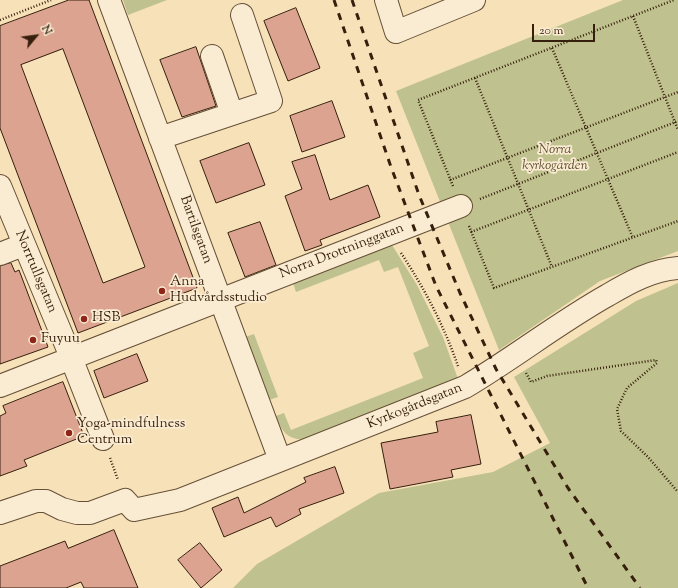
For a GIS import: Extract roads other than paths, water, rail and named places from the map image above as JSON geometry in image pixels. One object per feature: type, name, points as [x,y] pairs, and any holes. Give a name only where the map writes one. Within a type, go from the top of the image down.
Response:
[{"type":"street","name":"Bartilsgatan","points":[[109,0],[280,460]]},
{"type":"street","points":[[386,0],[396,32],[474,0]]},
{"type":"street","points":[[160,138],[271,101],[242,16]]},
{"type":"street","points":[[212,56],[232,114]]},
{"type":"street","name":"Norrtullsgatan","points":[[0,186],[23,245],[72,358],[103,439]]},
{"type":"street","name":"Norra Drottninggatan","points":[[0,386],[461,206]]},
{"type":"street","points":[[0,254],[23,245]]},
{"type":"street","name":"Kyrkogårdsgatan","points":[[0,513],[36,501],[46,501],[62,509],[77,513],[90,513],[125,500],[134,510],[180,500],[465,387],[496,369],[561,323],[605,296],[634,280],[665,269],[678,268]]},
{"type":"railway","points":[[334,0],[391,167],[436,286],[588,588]]},
{"type":"railway","points":[[352,0],[419,195],[460,293],[496,369],[568,488],[640,588]]},
{"type":"place","name":"Anna Hudvårdsstudio","points":[[162,291]]},
{"type":"place","name":"HSB","points":[[84,319]]},
{"type":"place","name":"Fuyuu","points":[[33,340]]},
{"type":"place","name":"Yoga-mindfulness Centrum","points":[[69,433]]},
{"type":"park label","name":"Norra kyrkogården","points":[[555,160]]}]
